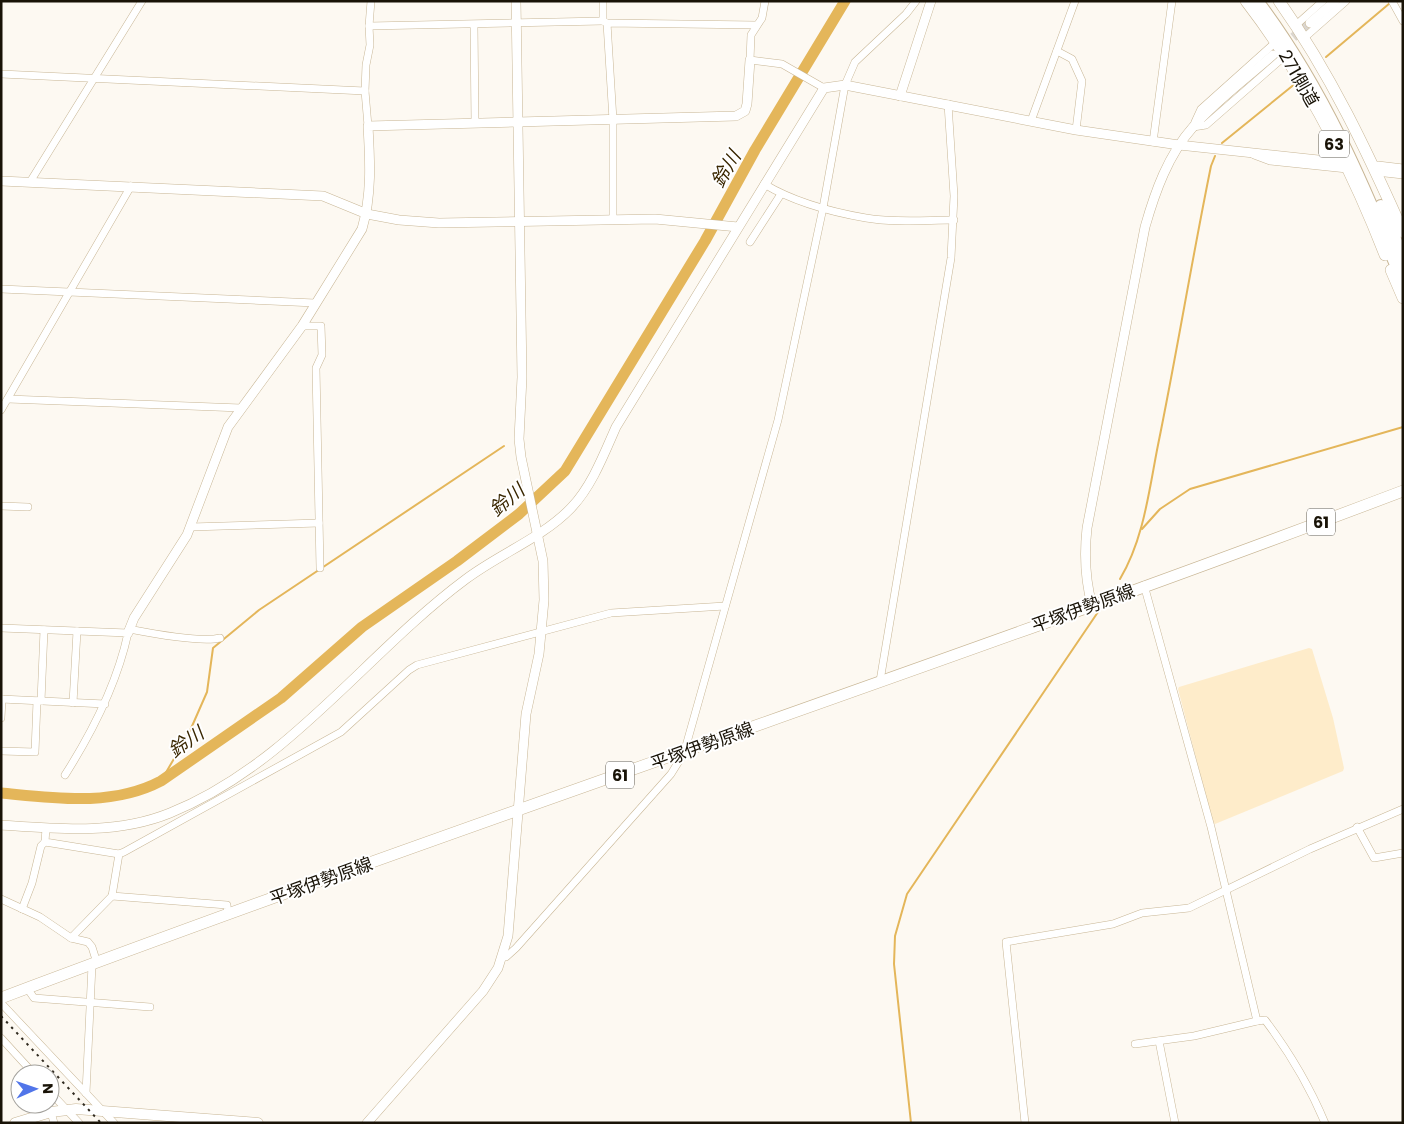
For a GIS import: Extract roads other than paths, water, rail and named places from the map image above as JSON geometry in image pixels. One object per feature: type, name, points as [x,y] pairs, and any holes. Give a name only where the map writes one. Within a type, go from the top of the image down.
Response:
[{"type":"highway","points":[[1257,1],[1280,32],[1326,107],[1352,158],[1403,282]]},
{"type":"highway","points":[[1267,1],[1311,64],[1333,102],[1359,154],[1403,258]]},
{"type":"main road","name":"271側道","points":[[1246,1],[1277,52],[1304,85],[1347,169],[1403,298]]},
{"type":"main road","name":"63","points":[[1279,1],[1305,28],[1377,169],[1403,232]]},
{"type":"main road","points":[[1239,553],[1286,527],[1403,482]]},
{"type":"main road","name":"平塚伊勢原線","points":[[1,998],[1239,553],[1403,491]]},
{"type":"main road","points":[[1239,553],[1291,540],[1403,498]]},
{"type":"main road","points":[[60,1110],[101,1110],[258,1123]]},
{"type":"main road","points":[[15,1123],[44,1114]]},
{"type":"street","points":[[30,182],[142,1]]},
{"type":"street","points":[[65,775],[84,745],[104,704],[122,660],[134,618],[191,527],[222,441],[242,408],[302,326],[362,229],[367,214],[370,177],[365,91],[366,65],[370,46],[368,26],[370,1]]},
{"type":"street","points":[[366,1123],[482,992],[502,957],[510,914],[526,714],[543,631],[543,561],[523,474],[519,439],[522,377],[516,1]]},
{"type":"street","points":[[603,1],[613,120],[613,219]]},
{"type":"street","points":[[368,126],[736,116],[745,112],[751,35],[762,18],[765,1]]},
{"type":"street","points":[[502,957],[506,957],[522,941],[671,774],[684,752],[778,420],[823,208],[846,85],[854,62],[906,14],[916,1]]},
{"type":"street","points":[[900,96],[931,1]]},
{"type":"street","points":[[1031,121],[1075,1]]},
{"type":"street","points":[[1153,142],[1172,1]]},
{"type":"street","points":[[1305,28],[1323,1]]},
{"type":"street","points":[[1305,28],[1335,1]]},
{"type":"street","points":[[1305,28],[1346,1]]},
{"type":"street","points":[[1393,3],[1403,21]]},
{"type":"street","points":[[368,26],[605,22],[756,25]]},
{"type":"street","points":[[474,25],[476,122]]},
{"type":"street","points":[[1056,52],[1072,59],[1082,81],[1076,130]]},
{"type":"street","points":[[1092,605],[1087,587],[1085,547],[1109,409],[1145,228],[1158,184],[1179,145],[1193,127],[1277,52]]},
{"type":"street","points":[[750,60],[782,64],[824,88],[846,85],[1076,130],[1153,142],[1337,162]]},
{"type":"street","points":[[1,74],[365,91]]},
{"type":"street","points":[[1,825],[92,829],[142,822],[185,806],[221,787],[260,761],[310,720],[466,579],[536,529],[559,520],[583,492],[616,427],[735,227],[824,88]]},
{"type":"street","points":[[880,681],[940,327],[954,220],[948,104]]},
{"type":"street","points":[[1245,152],[1270,161],[1347,169]]},
{"type":"street","points":[[1377,169],[1403,169]]},
{"type":"street","points":[[1377,169],[1403,175]]},
{"type":"street","points":[[1,181],[323,196],[367,214],[399,220],[439,223],[613,219],[692,222],[735,227]]},
{"type":"street","points":[[764,184],[781,194],[823,208],[867,219],[954,220]]},
{"type":"street","points":[[1,410],[131,186]]},
{"type":"street","points":[[750,242],[781,194]]},
{"type":"street","points":[[1,289],[315,303]]},
{"type":"street","points":[[302,326],[321,326],[322,355],[316,368],[320,568]]},
{"type":"street","points":[[8,399],[242,408]]},
{"type":"street","points":[[1,506],[28,507]]},
{"type":"street","points":[[191,527],[319,523]]},
{"type":"street","points":[[1144,586],[1227,889],[1257,1021]]},
{"type":"street","points":[[45,842],[118,854],[131,849],[340,732],[408,670],[416,665],[611,613],[725,606]]},
{"type":"street","points":[[1,628],[129,631],[207,640],[220,638]]},
{"type":"street","points":[[1,751],[35,752],[44,630]]},
{"type":"street","points":[[73,703],[77,631]]},
{"type":"street","points":[[1,718],[2,699],[104,704]]},
{"type":"street","points":[[1025,1123],[1006,942],[1113,924],[1142,914],[1189,908],[1403,808]]},
{"type":"street","points":[[22,909],[32,883],[41,846],[45,842],[46,828]]},
{"type":"street","points":[[1357,828],[1374,858],[1403,853]]},
{"type":"street","points":[[70,938],[112,896],[118,854]]},
{"type":"street","points":[[112,896],[227,905],[228,915]]},
{"type":"street","points":[[1,899],[56,926],[70,938],[88,942],[92,947],[95,964],[86,1093]]},
{"type":"street","points":[[27,988],[34,998],[150,1007]]},
{"type":"street","points":[[1,1003],[114,1123]]},
{"type":"street","points":[[1135,1044],[1194,1036],[1265,1020],[1287,1048],[1309,1084],[1325,1123]]},
{"type":"street","points":[[1,1038],[25,1064]]},
{"type":"street","points":[[1159,1041],[1175,1123]]},
{"type":"street","points":[[60,1102],[78,1123]]},
{"type":"waterway","name":"鈴川","points":[[1,793],[41,797],[103,798],[123,795],[161,781],[281,698],[362,627],[457,561],[519,514],[565,471],[705,241],[755,150],[845,1]]},
{"type":"waterway","points":[[1326,57],[1390,3]]},
{"type":"waterway","points":[[1222,143],[1296,83]]},
{"type":"waterway","points":[[1120,579],[1135,548],[1145,514],[1204,201],[1211,166],[1215,156]]},
{"type":"waterway","points":[[1142,529],[1160,509],[1190,489],[1403,427]]},
{"type":"waterway","points":[[161,781],[189,733],[207,692],[213,648],[259,610],[504,446]]},
{"type":"waterway","points":[[911,1123],[894,964],[895,936],[907,894],[1098,612]]},
{"type":"tunnel","points":[[1283,46],[1310,23]]},
{"type":"railway","points":[[1,1016],[101,1123]]}]
